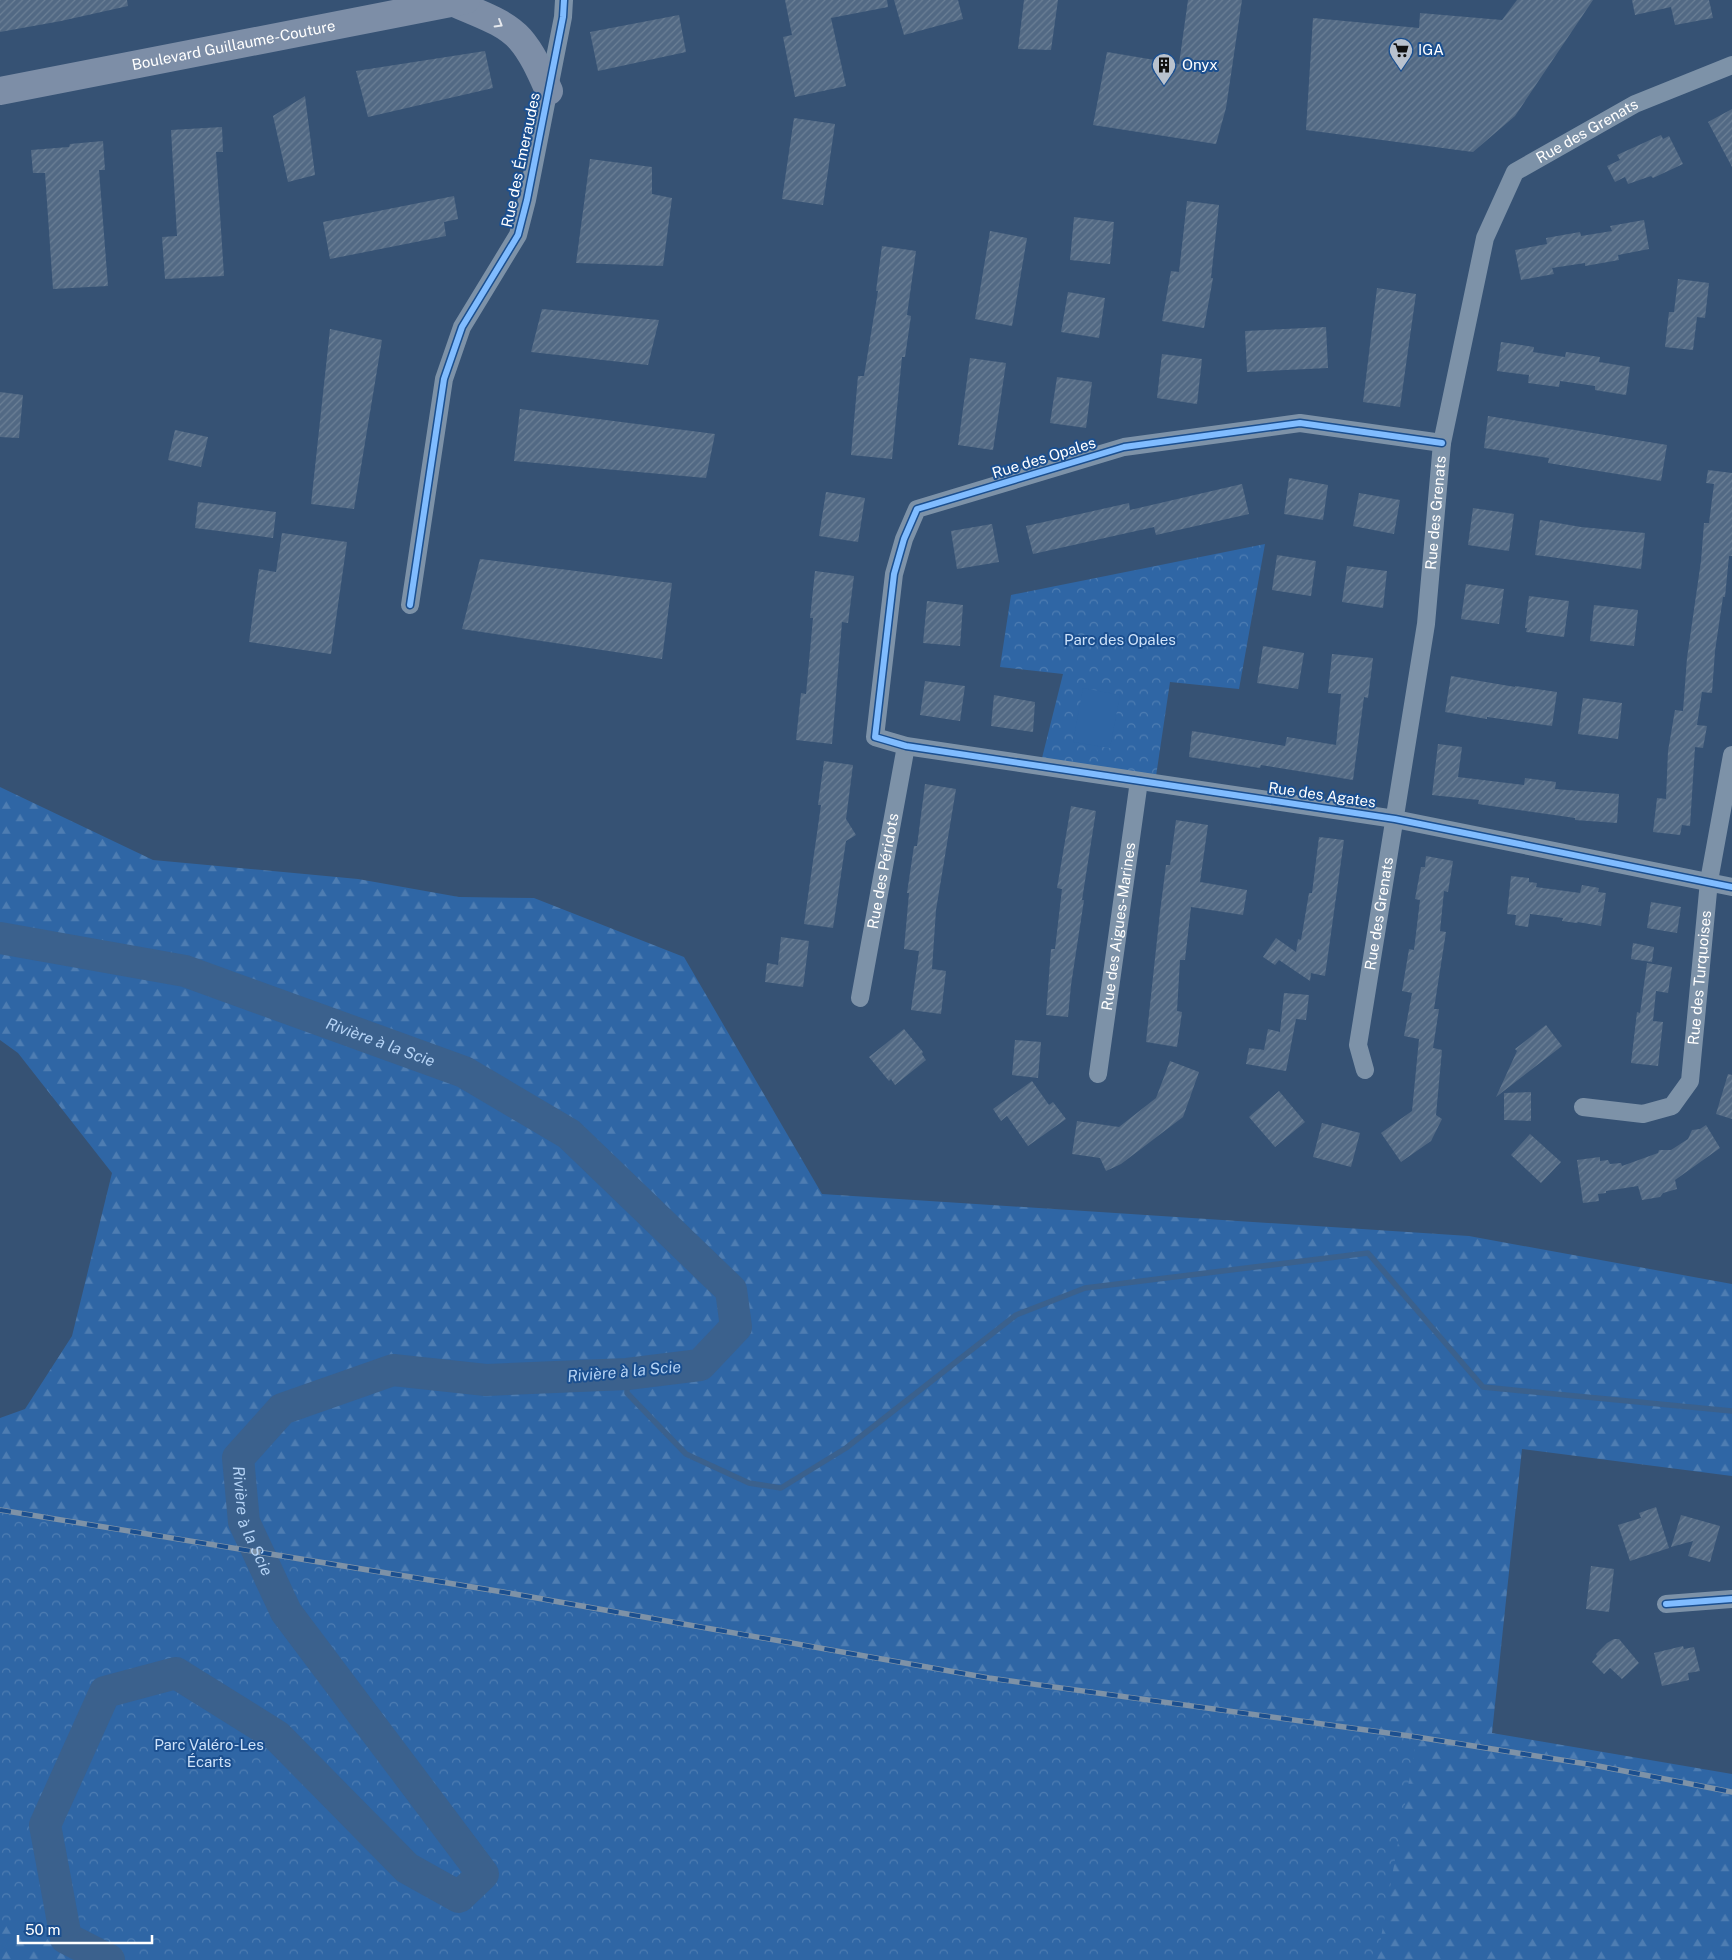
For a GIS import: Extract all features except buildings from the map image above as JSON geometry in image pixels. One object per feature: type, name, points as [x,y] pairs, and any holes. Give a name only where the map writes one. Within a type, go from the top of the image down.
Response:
[{"type":"main road","points":[[461,1],[520,38],[537,64],[549,91]]},
{"type":"main road","name":"Boulevard Guillaume-Couture","points":[[0,91],[461,1]]},
{"type":"street","name":"Rue des Émeraudes","points":[[410,605],[444,379],[462,327],[518,235],[549,91],[563,17],[564,0]]},
{"type":"street","name":"Rue des Grenats","points":[[1365,1070],[1358,1045],[1426,624],[1442,442],[1484,238],[1515,172],[1635,104],[1732,65]]},
{"type":"street","name":"Rue des Opales","points":[[906,746],[874,737],[894,574],[904,539],[917,509],[1124,447],[1300,423],[1442,442]]},
{"type":"street","name":"Rue des Agates","points":[[906,746],[1395,819],[1732,886]]},
{"type":"street","name":"Rue des Péridots","points":[[860,998],[906,746]]},
{"type":"street","name":"Rue des Turquoises","points":[[1583,1107],[1643,1114],[1672,1106],[1690,1081],[1709,881],[1732,755]]},
{"type":"street","name":"Rue des Aigues-Marines","points":[[1098,1074],[1139,780]]},
{"type":"street","points":[[1666,1604],[1732,1599]]},
{"type":"green space","name":"Parc des Opales","points":[[1265,544],[1239,689],[1170,682],[1155,783],[1040,766],[1063,674],[1000,667],[1011,595]]},
{"type":"green space","points":[[1083,688],[1120,695],[1110,748],[1073,742]]},
{"type":"green space","points":[[0,787],[153,860],[358,879],[459,897],[534,898],[684,957],[822,1194],[1469,1236],[1732,1284],[1732,1476],[1522,1449],[1492,1733],[1732,1774],[1732,1960],[0,1960],[0,1418],[25,1409],[72,1336],[112,1173],[18,1053],[0,1040]]},
{"type":"green space","name":"Parc Valéro-Les Écarts","points":[[0,1511],[503,1592],[989,1678],[1417,1737],[1377,1960],[109,1960],[66,1938],[0,1920]]},
{"type":"waterway","name":"Rivière à la Scie","points":[[0,938],[185,971],[464,1072],[569,1134],[731,1290],[736,1327],[700,1365],[627,1374],[486,1380],[393,1370],[282,1409],[238,1458],[244,1522],[286,1612],[483,1874],[459,1897],[407,1868],[277,1736],[176,1673],[105,1692],[45,1825],[66,1938],[109,1960]]},
{"type":"waterway","points":[[627,1374],[627,1393],[686,1454],[749,1483],[781,1488],[846,1448],[1016,1315],[1085,1288],[1368,1253],[1483,1387],[1732,1411]]},
{"type":"railway","points":[[0,1510],[503,1592],[989,1678],[1417,1737],[1593,1765],[1732,1792]]},
{"type":"cycle path","points":[[410,605],[444,379],[462,327],[518,235],[527,200],[563,17],[564,0]]},
{"type":"cycle path","points":[[1442,443],[1300,423],[1124,447],[917,509],[904,539],[894,574],[875,737],[906,746],[1395,819],[1732,887]]},
{"type":"cycle path","points":[[1666,1604],[1732,1599]]},
{"type":"place","name":"IGA","points":[[1401,71]]},
{"type":"place","name":"Onyx","points":[[1164,86]]}]
